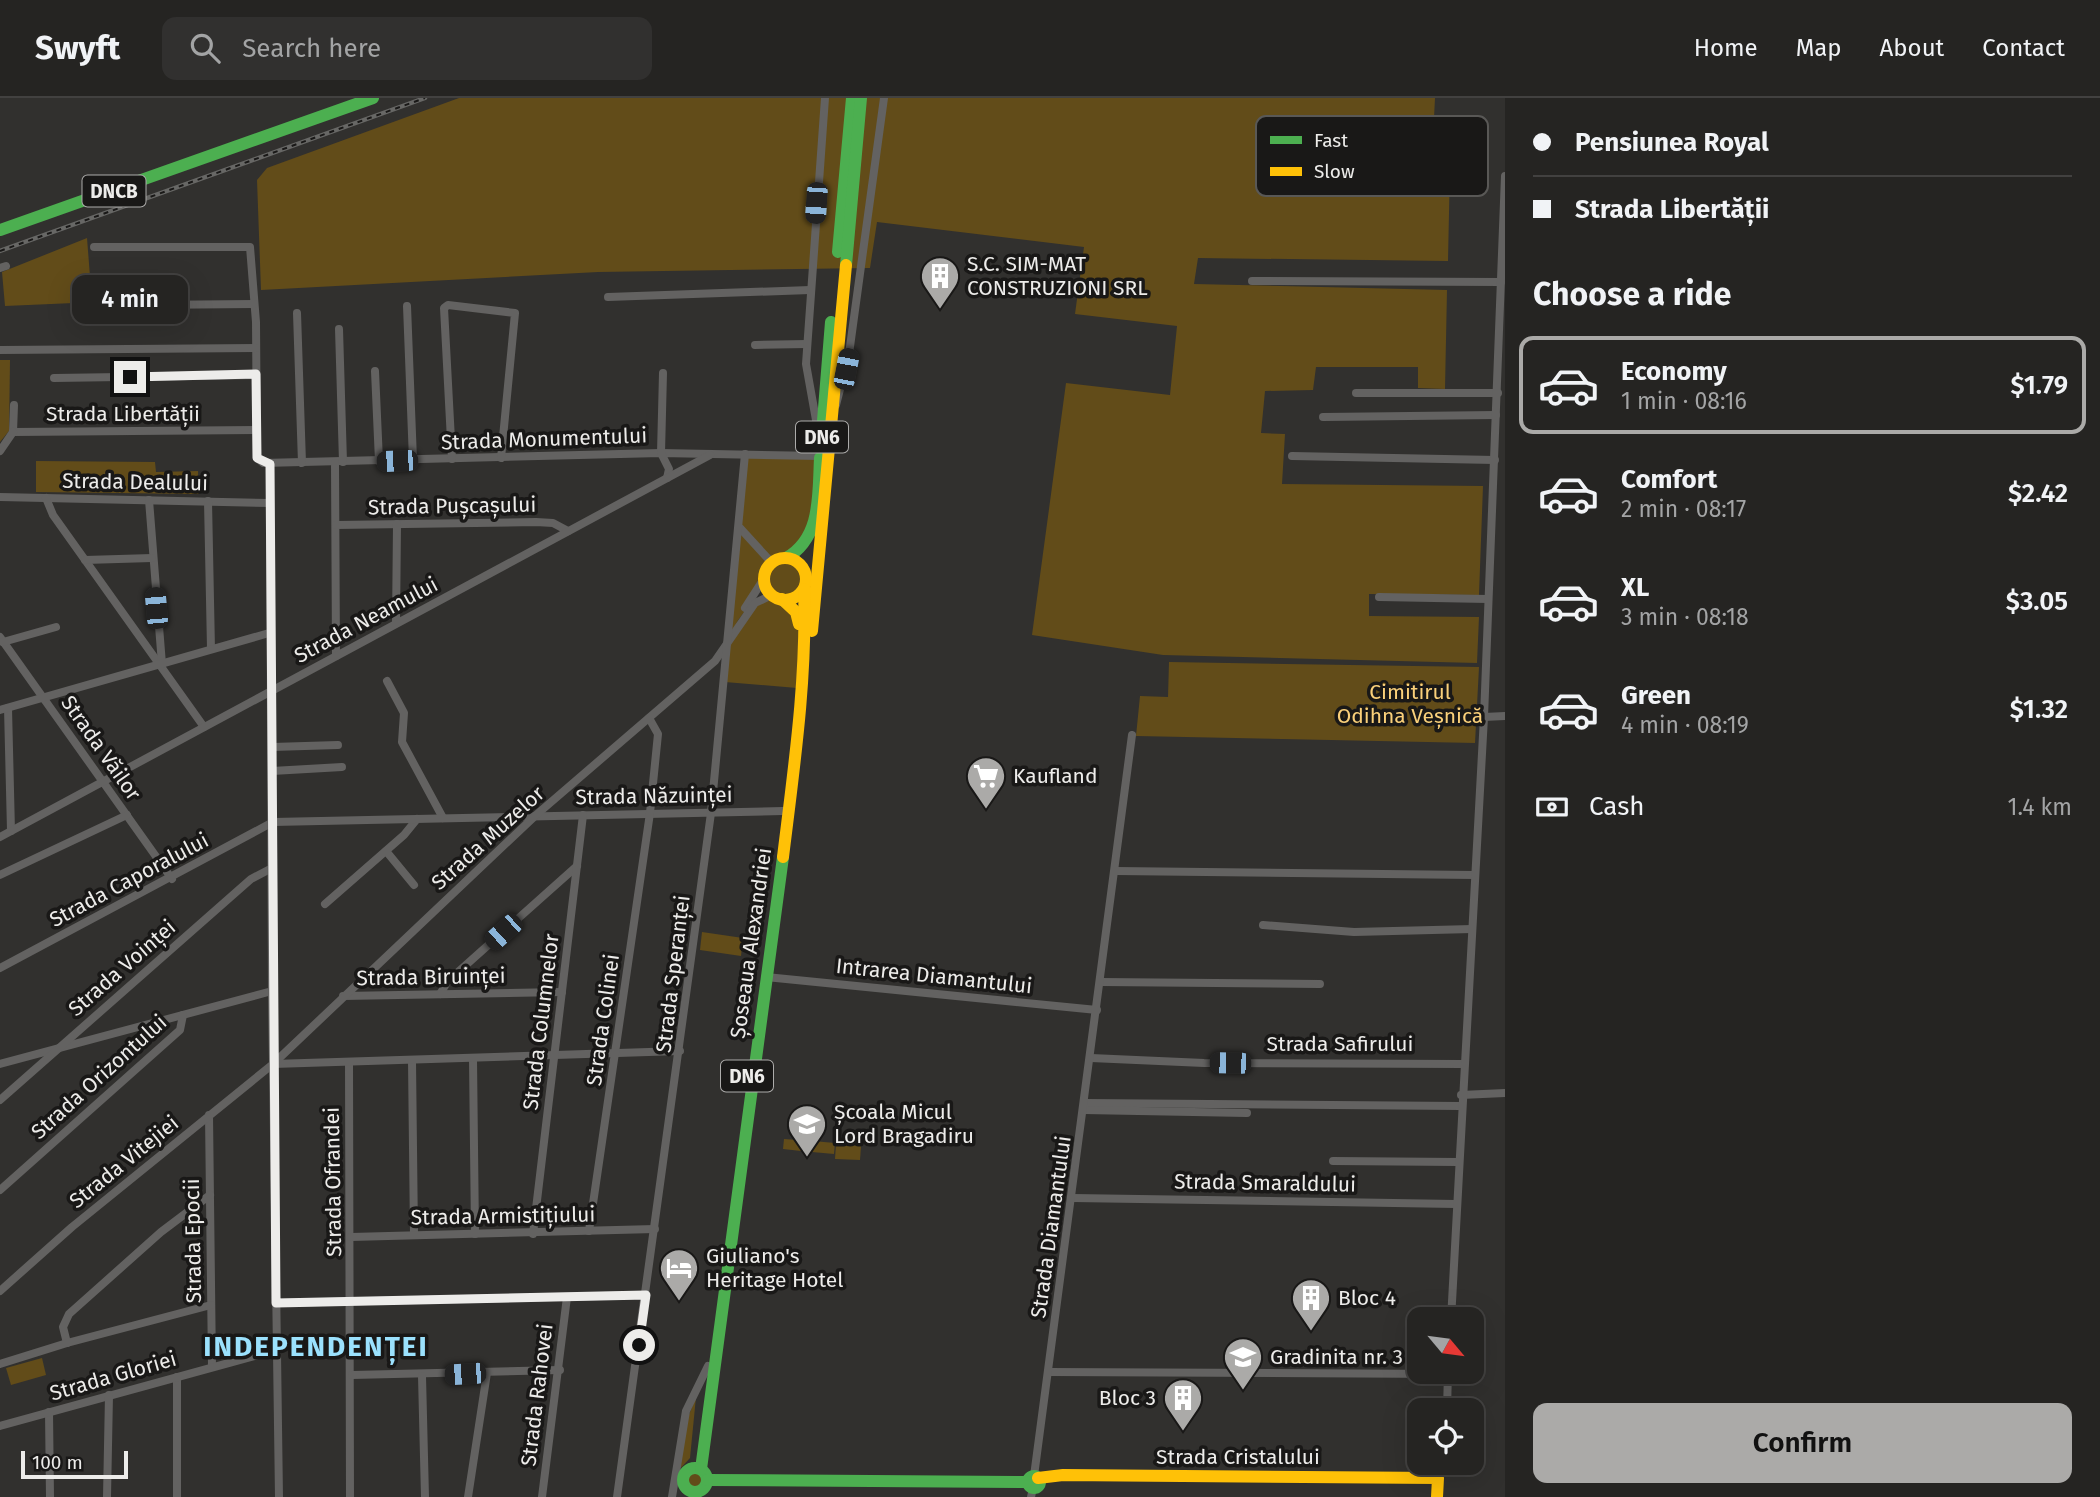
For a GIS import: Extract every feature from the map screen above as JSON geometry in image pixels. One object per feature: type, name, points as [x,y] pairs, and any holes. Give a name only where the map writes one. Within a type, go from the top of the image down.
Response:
[{"type":"main road","name":"DNCB","points":[[0,230],[373,98]]},
{"type":"main road","name":"DN6","points":[[772,563],[802,548],[812,528],[822,457],[852,98]]},
{"type":"main road","name":"DN6","points":[[804,589],[822,457],[832,414],[861,98]]},
{"type":"main road","name":"DN6","points":[[800,726],[827,489],[822,457]]},
{"type":"main road","points":[[786,558],[798,563],[805,573]]},
{"type":"main road","points":[[765,577],[772,563]]},
{"type":"main road","name":"DN6","points":[[765,577],[777,597]]},
{"type":"main road","points":[[777,597],[794,597],[804,589]]},
{"type":"main road","name":"Șoseaua Alexandriei","points":[[700,1473],[800,726],[806,642],[804,589]]},
{"type":"main road","name":"Șoseaua Alexandriei","points":[[700,1473],[708,1366],[793,725],[800,632],[796,612],[777,597]]},
{"type":"main road","name":"DN6","points":[[700,1473],[705,1487],[693,1494],[682,1479],[700,1473]]},
{"type":"main road","name":"Strada Cristalului","points":[[700,1473],[1034,1484],[1148,1477],[1438,1480]]},
{"type":"main road","points":[[1437,1497],[1438,1480]]},
{"type":"street","points":[[822,457],[807,370],[807,344],[825,98]]},
{"type":"street","points":[[832,414],[840,398],[849,354],[884,98]]},
{"type":"street","points":[[1452,1307],[1461,1095],[1484,717],[1505,176]]},
{"type":"street","points":[[94,247],[250,247],[256,348],[257,430]]},
{"type":"street","points":[[1252,281],[1501,282]]},
{"type":"street","points":[[608,297],[810,290]]},
{"type":"street","points":[[144,305],[254,304]]},
{"type":"street","points":[[452,459],[444,308],[448,305],[514,313],[501,458]]},
{"type":"street","points":[[407,306],[414,460]]},
{"type":"street","points":[[297,313],[302,463]]},
{"type":"street","points":[[336,656],[339,330]]},
{"type":"street","points":[[755,345],[807,344]]},
{"type":"street","points":[[0,350],[256,348]]},
{"type":"street","points":[[375,371],[379,461]]},
{"type":"street","name":"Strada Monumentului","points":[[661,453],[663,373]]},
{"type":"street","name":"Strada Libertății","points":[[54,378],[256,374]]},
{"type":"street","points":[[1356,393],[1497,393]]},
{"type":"street","points":[[0,452],[13,432],[14,405]]},
{"type":"street","points":[[1323,417],[1496,415]]},
{"type":"street","name":"Strada Monumentului","points":[[257,430],[259,461],[270,464],[661,453],[822,457]]},
{"type":"street","name":"Strada Libertății","points":[[13,432],[257,430]]},
{"type":"street","points":[[661,453],[669,469],[667,478]]},
{"type":"street","name":"Strada Neamului","points":[[0,837],[712,453]]},
{"type":"street","name":"Strada Speranței","points":[[617,1497],[711,813],[745,454]]},
{"type":"street","points":[[1292,456],[1494,460]]},
{"type":"street","points":[[270,464],[272,991],[279,1497]]},
{"type":"street","name":"Strada Dealului","points":[[0,497],[270,503]]},
{"type":"street","points":[[46,498],[53,515],[204,727]]},
{"type":"street","points":[[149,500],[162,665]]},
{"type":"street","points":[[208,502],[211,649]]},
{"type":"street","name":"Strada Pușcașului","points":[[336,525],[536,522],[553,523],[568,531]]},
{"type":"street","points":[[396,623],[397,524]]},
{"type":"street","points":[[740,528],[772,563]]},
{"type":"street","points":[[85,560],[152,558]]},
{"type":"street","points":[[729,642],[736,623],[765,577]]},
{"type":"street","points":[[729,642],[755,603],[777,597]]},
{"type":"street","points":[[1379,597],[1488,599]]},
{"type":"street","points":[[2,640],[56,627]]},
{"type":"street","points":[[11,831],[4,770],[4,709],[269,633]]},
{"type":"street","name":"Strada Văilor","points":[[2,640],[172,879]]},
{"type":"street","name":"Strada Muzelor","points":[[273,1064],[536,816],[715,661],[729,642]]},
{"type":"street","points":[[387,681],[404,713],[402,742],[443,818]]},
{"type":"street","points":[[1484,717],[1505,716]]},
{"type":"street","name":"Strada Colinei","points":[[589,1231],[650,813],[658,734],[649,718]]},
{"type":"street","name":"Strada Diamantului","points":[[1034,1484],[1132,735]]},
{"type":"street","points":[[272,747],[338,745]]},
{"type":"street","points":[[272,771],[342,767]]},
{"type":"street","name":"Strada Năzuinței","points":[[273,822],[783,811]]},
{"type":"street","points":[[0,875],[127,815]]},
{"type":"street","name":"Strada Columnelor","points":[[533,1234],[583,815]]},
{"type":"street","points":[[325,904],[386,851],[417,819]]},
{"type":"street","name":"Strada Caporalului","points":[[0,968],[172,879],[273,822]]},
{"type":"street","points":[[386,851],[415,884]]},
{"type":"street","points":[[440,994],[447,981],[577,866]]},
{"type":"street","name":"Strada Voinței","points":[[0,1100],[251,879],[272,868]]},
{"type":"street","points":[[1116,871],[1475,875]]},
{"type":"street","points":[[1263,926],[1354,932],[1472,929]]},
{"type":"street","name":"Intrarea Diamantului","points":[[766,977],[1097,1010]]},
{"type":"street","points":[[1101,982],[1320,984]]},
{"type":"street","points":[[0,1064],[272,991]]},
{"type":"street","name":"Strada Biruinței","points":[[343,996],[562,992]]},
{"type":"street","name":"Strada Orizontului","points":[[0,1190],[180,1030],[183,1015]]},
{"type":"street","points":[[297,1040],[297,1052],[304,1063]]},
{"type":"street","points":[[273,1064],[680,1051]]},
{"type":"street","name":"Strada Safirului","points":[[1091,1058],[1204,1063],[1463,1064]]},
{"type":"street","points":[[473,1059],[475,1234]]},
{"type":"street","points":[[412,1061],[414,1235]]},
{"type":"street","name":"Strada Ofrandei","points":[[349,1062],[352,1301],[350,1497]]},
{"type":"street","name":"Strada Vitejiei","points":[[0,1291],[273,1064]]},
{"type":"street","points":[[1461,1095],[1505,1093]]},
{"type":"street","points":[[1085,1107],[1461,1106]]},
{"type":"street","points":[[1085,1107],[1247,1113]]},
{"type":"street","name":"Strada Epocii","points":[[209,1115],[212,1367]]},
{"type":"street","points":[[1334,1161],[1458,1162]]},
{"type":"street","points":[[67,1343],[63,1327],[69,1314],[161,1232],[211,1195]]},
{"type":"street","name":"Strada Smaraldului","points":[[1073,1198],[1456,1204]]},
{"type":"street","name":"Strada Armistițiului","points":[[351,1237],[655,1229]]},
{"type":"street","points":[[276,1303],[646,1295]]},
{"type":"street","name":"Strada Rahovei","points":[[542,1497],[567,1297]]},
{"type":"street","points":[[0,1364],[67,1343],[211,1305]]},
{"type":"street","name":"Strada Gloriei","points":[[0,1426],[276,1350]]},
{"type":"street","points":[[672,1497],[686,1411],[708,1366]]},
{"type":"street","points":[[352,1375],[422,1376],[559,1370]]},
{"type":"street","points":[[1049,1372],[1407,1373]]},
{"type":"street","points":[[468,1497],[486,1373]]},
{"type":"street","points":[[422,1376],[425,1497]]},
{"type":"street","points":[[177,1377],[177,1497]]},
{"type":"street","points":[[107,1497],[109,1395]]},
{"type":"street","points":[[50,1412],[50,1497]]},
{"type":"street","points":[[1438,1480],[1439,1475]]},
{"type":"green space","points":[[459,98],[1435,98],[1434,116],[1256,116],[1256,196],[1449,196],[1448,261],[1198,258],[1194,284],[1447,290],[1445,389],[1418,388],[1418,367],[1316,367],[1313,390],[1265,391],[1261,433],[1285,434],[1282,484],[1483,486],[1479,595],[1369,594],[1369,616],[1479,617],[1477,663],[1163,655],[1032,635],[1066,383],[1170,395],[1177,326],[1075,314],[1084,247],[877,222],[870,268],[598,272],[261,290],[257,180],[267,168]]},
{"type":"green space","points":[[87,238],[91,289],[135,288],[136,305],[74,303],[5,306],[2,272]]},
{"type":"green space","points":[[0,360],[10,360],[9,431],[0,442]]},
{"type":"green space","points":[[745,454],[820,456],[815,513],[793,559],[803,568],[805,583],[798,594],[788,599],[799,631],[797,688],[725,682]],"holes":[[[765,584],[772,595],[751,608],[736,623]]]},
{"type":"green space","points":[[36,461],[155,462],[156,472],[198,471],[199,494],[36,492]]},
{"type":"green space","name":"Cimitirul Odihna Veșnică","points":[[1169,662],[1479,667],[1475,743],[1136,736],[1140,696],[1168,697]]},
{"type":"green space","points":[[702,932],[743,938],[741,956],[700,950]]},
{"type":"green space","points":[[784,1139],[811,1141],[810,1152],[783,1149]]},
{"type":"green space","points":[[813,1141],[835,1143],[834,1154],[812,1152]]},
{"type":"green space","points":[[836,1144],[861,1146],[860,1160],[835,1159]]},
{"type":"green space","points":[[42,1358],[46,1375],[11,1385],[6,1368]]},
{"type":"green space","points":[[696,1397],[690,1458],[678,1471],[685,1425]]},
{"type":"green space","points":[[692,1472],[698,1472],[703,1480],[701,1486],[692,1488],[687,1483],[687,1477]]},
{"type":"railway","points":[[0,251],[425,98]]},
{"type":"traffic: fast","points":[[0,230],[373,98]]},
{"type":"traffic: fast","points":[[838,252],[852,98]]},
{"type":"traffic: fast","points":[[846,265],[861,98]]},
{"type":"traffic: fast","points":[[822,433],[831,322]]},
{"type":"traffic: fast","points":[[786,558],[798,549],[812,527],[818,500],[820,458]]},
{"type":"traffic: fast","points":[[701,1469],[783,857]]},
{"type":"traffic: fast","points":[[695,1468],[704,1471],[707,1480],[704,1489],[695,1492],[686,1489],[683,1480],[686,1471],[695,1468]]},
{"type":"traffic: fast","points":[[1034,1476],[1040,1482],[1034,1488],[1028,1482],[1034,1476]]},
{"type":"traffic: fast","points":[[707,1480],[1027,1482]]},
{"type":"traffic: slow","points":[[812,631],[846,265]]},
{"type":"traffic: slow","points":[[785,558],[800,564],[806,579],[800,594],[785,600],[770,594],[764,579],[770,564],[785,558]]},
{"type":"traffic: slow","points":[[783,857],[802,690],[804,589]]},
{"type":"traffic: slow","points":[[782,599],[796,612],[799,624]]},
{"type":"traffic: slow","points":[[1038,1478],[1063,1475],[1438,1478],[1437,1497]]},
{"type":"place","name":"S.C. SIM-MAT CONSTRUZIONI SRL","points":[[940,310]]},
{"type":"place","name":"Kaufland","points":[[986,810]]},
{"type":"place","name":"Școala Micul Lord Bragadiru","points":[[807,1158]]},
{"type":"place","name":"Giuliano's Heritage Hotel","points":[[679,1302]]},
{"type":"place","name":"Bloc 4","points":[[1311,1332]]},
{"type":"place","name":"Gradinita nr. 3","points":[[1243,1391]]},
{"type":"place","name":"Bloc 3","points":[[1183,1432]]},
{"type":"district","name":"INDEPENDENȚEI","points":[[316,1346]]},
{"type":"route","points":[[130,377],[256,374],[257,458],[270,464],[269,633],[276,1303],[646,1295],[639,1345]]}]
